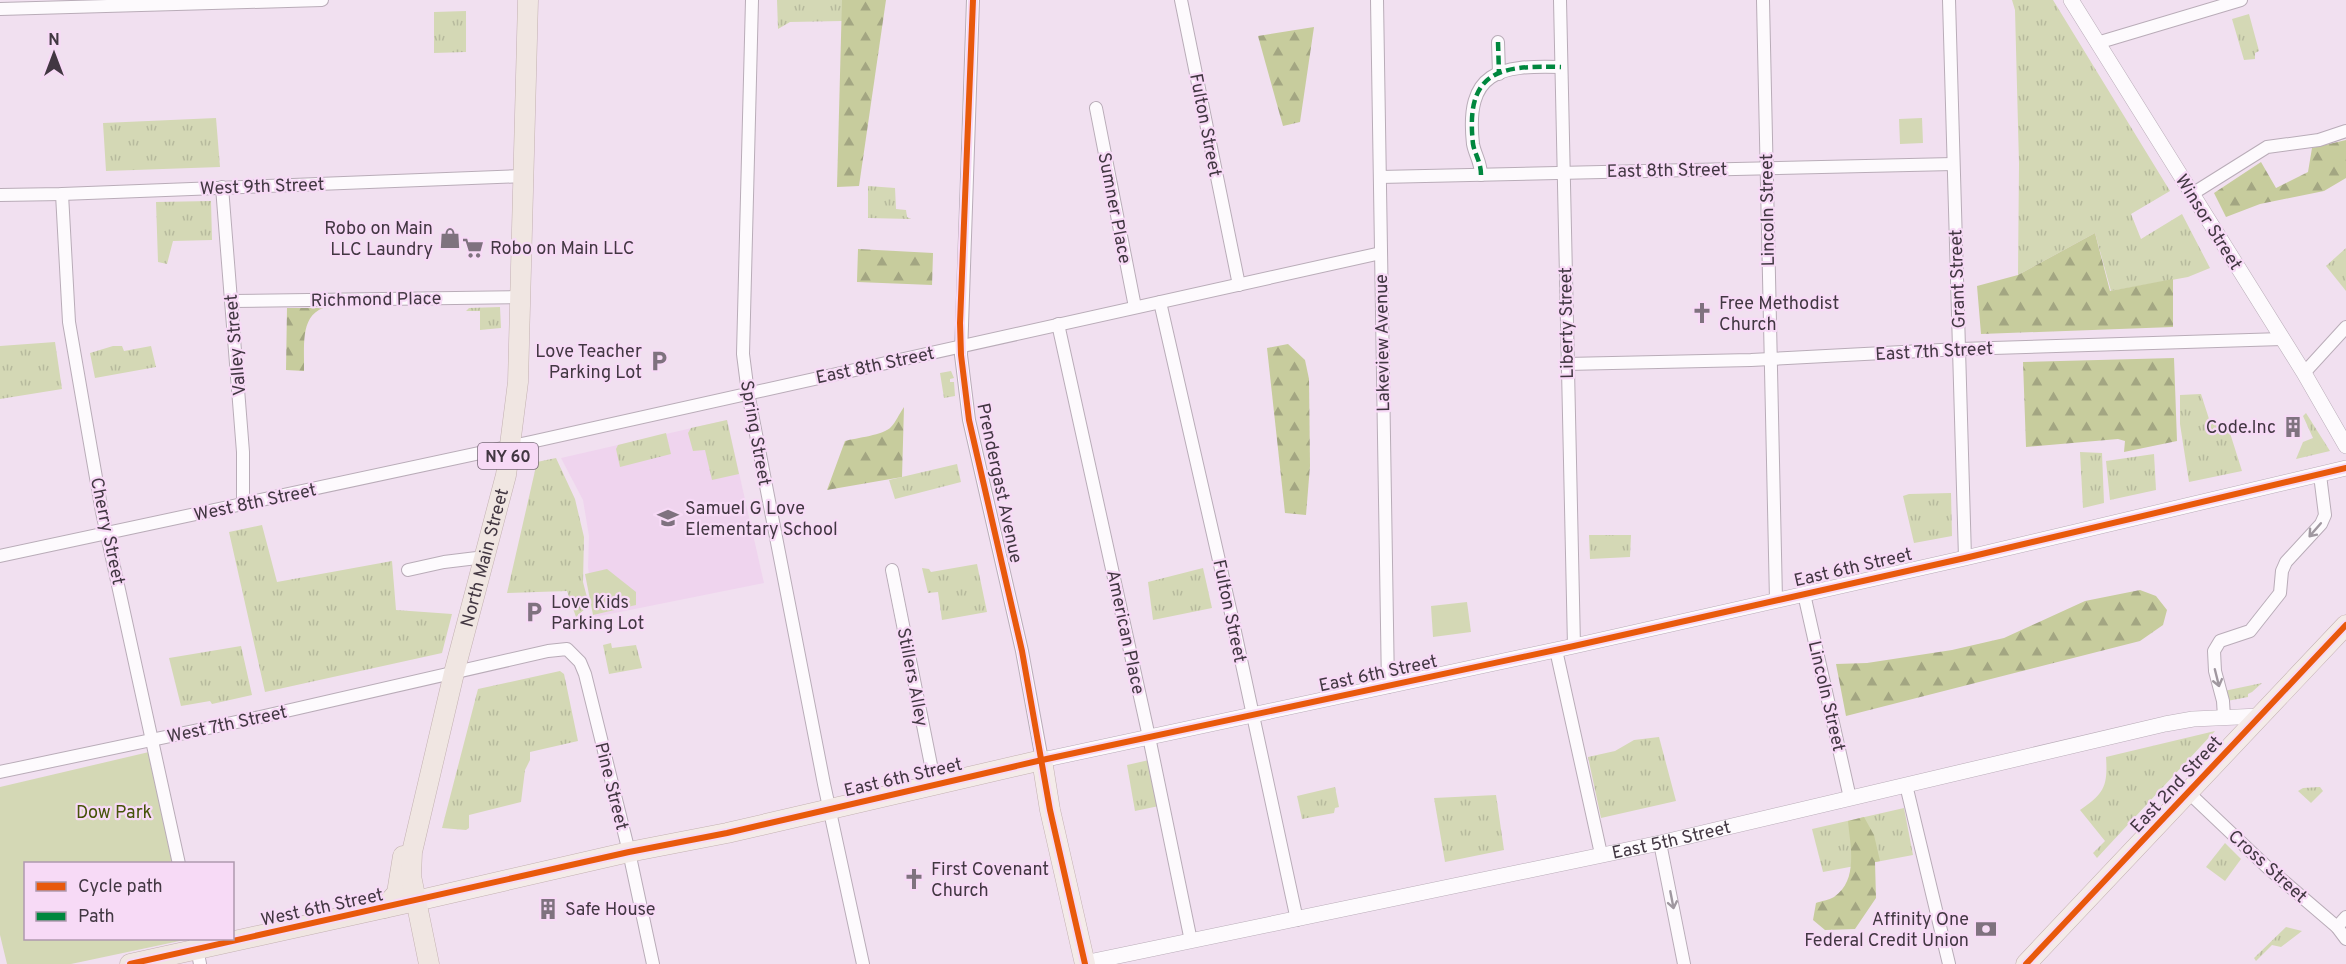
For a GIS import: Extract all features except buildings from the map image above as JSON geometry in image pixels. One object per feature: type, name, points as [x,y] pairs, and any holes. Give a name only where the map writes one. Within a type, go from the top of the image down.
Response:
[{"type":"highway","name":"North Main Street","points":[[429,964],[416,902],[412,864],[418,825],[454,673],[506,475],[518,382],[528,0]]},
{"type":"highway","name":"NY 60","points":[[384,908],[397,893],[399,872],[410,826],[418,825]]},
{"type":"highway","name":"West 6th Street","points":[[130,964],[416,902]]},
{"type":"main road","name":"East 2nd Street","points":[[2026,964],[2346,625]]},
{"type":"main road","name":"East 6th Street","points":[[416,902],[628,852],[727,833],[1042,760]]},
{"type":"main road","name":"Prendergast Avenue","points":[[1042,760],[1050,810],[1083,964]]},
{"type":"street","points":[[0,9],[322,0]]},
{"type":"street","name":"Spring Street","points":[[752,0],[743,354],[748,393],[829,809],[863,964]]},
{"type":"street","name":"Prendergast Avenue","points":[[972,0],[960,347],[969,420],[1022,651],[1042,760]]},
{"type":"street","name":"Fulton Street","points":[[1180,0],[1239,285]]},
{"type":"street","name":"Lakeview Avenue","points":[[1377,0],[1388,687]]},
{"type":"street","name":"Liberty Street","points":[[1560,0],[1566,364],[1574,645]]},
{"type":"street","name":"Lincoln Street","points":[[1763,0],[1776,600]]},
{"type":"street","name":"Grant Street","points":[[1949,0],[1965,558]]},
{"type":"street","name":"Winsor Street","points":[[2071,0],[2304,373],[2346,446]]},
{"type":"street","points":[[2097,43],[2241,0]]},
{"type":"street","points":[[1498,42],[1499,74]]},
{"type":"street","points":[[1481,175],[1481,163],[1473,144],[1474,101],[1479,87],[1499,74],[1529,67],[1561,67]]},
{"type":"street","name":"Sumner Place","points":[[1096,108],[1135,308]]},
{"type":"street","points":[[2192,195],[2267,147],[2319,140],[2346,131]]},
{"type":"street","name":"East 8th Street","points":[[1380,177],[1953,164]]},
{"type":"street","name":"West 9th Street","points":[[0,195],[62,195],[524,176]]},
{"type":"street","name":"Valley Street","points":[[222,187],[243,452],[243,504]]},
{"type":"street","name":"Cherry Street","points":[[62,195],[69,322],[107,534],[179,862]]},
{"type":"street","name":"East 8th Street","points":[[510,446],[1381,253]]},
{"type":"street","name":"Richmond Place","points":[[232,301],[520,297]]},
{"type":"street","name":"Fulton Street","points":[[1160,302],[1297,920]]},
{"type":"street","name":"American Place","points":[[1058,324],[1149,737],[1191,941]]},
{"type":"street","points":[[2304,373],[2346,327]]},
{"type":"street","name":"East 7th Street","points":[[1566,364],[1770,359],[2282,339]]},
{"type":"street","name":"West 8th Street","points":[[0,556],[510,446]]},
{"type":"street","name":"East 6th Street","points":[[1042,760],[1556,650],[1965,558],[2346,468]]},
{"type":"street","points":[[2224,717],[2223,701],[2215,671],[2214,651],[2220,641],[2250,631],[2280,593],[2282,571],[2286,562],[2321,524],[2325,515],[2320,475]]},
{"type":"street","points":[[408,570],[444,562],[485,557]]},
{"type":"street","name":"Stillers Alley","points":[[892,570],[935,785]]},
{"type":"street","name":"Lincoln Street","points":[[1804,594],[1850,798]]},
{"type":"street","name":"Pine Street","points":[[454,673],[548,651],[567,649],[580,663],[585,674],[653,964]]},
{"type":"street","points":[[1556,650],[1601,854]]},
{"type":"street","name":"West 7th Street","points":[[0,772],[454,673]]},
{"type":"street","name":"East 5th Street","points":[[1083,964],[1660,843],[2165,724],[2193,719],[2260,716]]},
{"type":"street","points":[[1906,785],[1949,964]]},
{"type":"street","name":"Cross Street","points":[[2189,793],[2267,867],[2337,927],[2346,939]]},
{"type":"street","points":[[1660,843],[1684,964]]},
{"type":"street","points":[[2337,927],[2346,917]]},
{"type":"shaded area","name":"Samuel G Love Elementary School","points":[[727,420],[764,583],[595,617],[588,567],[589,536],[583,500],[561,458]]},
{"type":"green space","points":[[777,0],[842,0],[842,21],[790,22],[778,29]]},
{"type":"green space","points":[[842,0],[886,0],[859,186],[837,187]]},
{"type":"green space","points":[[2012,0],[2053,0],[2170,191],[2131,214],[2141,239],[2182,214],[2210,268],[2188,277],[2111,291],[2095,233],[2018,275],[2019,164],[2015,10]]},
{"type":"green space","points":[[466,11],[466,52],[434,53],[434,12]]},
{"type":"green space","points":[[2249,14],[2259,51],[2255,53],[2255,59],[2244,60],[2232,19]]},
{"type":"green space","points":[[1314,27],[1300,122],[1283,126],[1258,36]]},
{"type":"green space","points":[[216,118],[220,167],[106,171],[103,123]]},
{"type":"green space","points":[[1922,118],[1923,143],[1900,144],[1899,119]]},
{"type":"green space","points":[[2346,140],[2346,178],[2324,191],[2260,204],[2226,217],[2214,193],[2261,162],[2276,188],[2308,172],[2312,148]]},
{"type":"green space","points":[[868,186],[895,188],[896,209],[906,210],[907,217],[911,219],[868,218]]},
{"type":"green space","points":[[211,201],[212,240],[173,241],[167,264],[158,262],[156,202]]},
{"type":"green space","points":[[2095,233],[2110,291],[2173,279],[2173,327],[1981,334],[1977,286],[2018,275]]},
{"type":"green space","points":[[2346,248],[2346,291],[2326,266]]},
{"type":"green space","points":[[858,249],[933,253],[932,285],[857,282]]},
{"type":"green space","points":[[500,307],[501,328],[480,330],[480,311],[466,311],[469,308]]},
{"type":"green space","points":[[287,308],[323,308],[315,312],[307,326],[304,371],[286,370]]},
{"type":"green space","points":[[55,342],[62,389],[0,399],[0,346]]},
{"type":"green space","points":[[1288,344],[1305,360],[1309,379],[1310,466],[1306,515],[1285,513],[1267,348]]},
{"type":"green space","points":[[113,346],[122,346],[124,351],[151,346],[156,367],[95,378],[90,353]]},
{"type":"green space","points":[[2174,358],[2177,441],[2124,452],[2125,441],[2118,439],[2026,447],[2023,362]]},
{"type":"green space","points":[[951,371],[954,378],[950,379],[950,382],[954,382],[955,396],[944,398],[940,373]]},
{"type":"green space","points":[[2201,394],[2210,422],[2230,433],[2242,471],[2189,482],[2180,424],[2180,395]]},
{"type":"green space","points":[[904,407],[902,477],[827,490],[845,441],[887,430]]},
{"type":"green space","points":[[2306,413],[2330,451],[2296,459],[2303,442],[2313,438],[2303,416]]},
{"type":"green space","points":[[727,420],[739,474],[712,480],[705,450],[693,451],[688,433],[691,428]]},
{"type":"green space","points":[[666,433],[671,454],[620,467],[616,449],[618,445]]},
{"type":"green space","points":[[2080,452],[2102,453],[2104,503],[2083,508]]},
{"type":"green space","points":[[2154,454],[2156,490],[2110,500],[2106,461]]},
{"type":"green space","points":[[556,458],[575,499],[584,537],[583,582],[589,605],[576,617],[567,591],[507,593],[537,462]]},
{"type":"green space","points":[[957,464],[961,482],[895,499],[889,480]]},
{"type":"green space","points":[[1951,493],[1952,536],[1914,543],[1903,496]]},
{"type":"green space","points":[[262,525],[277,582],[392,561],[396,610],[452,614],[442,653],[265,692],[229,532]]},
{"type":"green space","points":[[1589,535],[1631,535],[1630,557],[1590,559]]},
{"type":"green space","points":[[977,564],[987,612],[942,620],[938,592],[928,593],[922,568],[929,569],[931,572]]},
{"type":"green space","points":[[1203,568],[1212,608],[1153,620],[1148,582]]},
{"type":"green space","points":[[607,569],[636,592],[636,605],[593,615],[585,574]]},
{"type":"green space","points":[[2140,590],[2156,596],[2167,610],[2163,625],[2140,641],[1846,716],[1836,664],[1867,663],[1952,650],[2004,638],[2085,601]]},
{"type":"green space","points":[[1467,602],[1471,632],[1433,637],[1431,606]]},
{"type":"green space","points":[[611,643],[612,648],[636,645],[642,668],[609,674],[603,645]]},
{"type":"green space","points":[[241,646],[252,695],[212,704],[210,701],[181,706],[169,658]]},
{"type":"green space","points":[[560,671],[564,674],[578,741],[530,752],[521,802],[469,815],[469,828],[466,830],[442,828],[478,689]]},
{"type":"green space","points":[[2262,683],[2248,694],[2248,697],[2227,701],[2224,691]]},
{"type":"green space","points":[[2215,731],[2097,858],[2093,853],[2105,841],[2080,810],[2103,788],[2106,757]]},
{"type":"green space","points":[[1659,737],[1676,801],[1601,818],[1588,757],[1615,751],[1634,740]]},
{"type":"green space","name":"Dow Park","points":[[149,752],[177,862],[24,862],[24,940],[184,940],[71,964],[7,964],[0,935],[0,787]]},
{"type":"green space","points":[[1149,760],[1159,806],[1135,811],[1127,765]]},
{"type":"green space","points":[[1335,787],[1339,807],[1335,808],[1334,813],[1302,819],[1297,796]]},
{"type":"green space","points":[[2320,787],[2323,791],[2311,803],[2298,791],[2303,788]]},
{"type":"green space","points":[[1496,795],[1504,850],[1445,862],[1434,798]]},
{"type":"green space","points":[[1904,808],[1913,855],[1823,872],[1812,829]]},
{"type":"green space","points":[[1864,817],[1874,835],[1880,861],[1875,862],[1876,898],[1855,929],[1825,930],[1813,920],[1816,903],[1834,897],[1842,890],[1850,872],[1851,862],[1848,821]]},
{"type":"green space","points":[[2225,843],[2241,859],[2225,881],[2206,867]]},
{"type":"green space","points":[[2286,927],[2302,931],[2281,947],[2272,945],[2256,961],[2254,958]]},
{"type":"marked path","points":[[1498,42],[1499,74]]},
{"type":"marked path","points":[[1481,175],[1473,144],[1472,120],[1475,101],[1481,87],[1491,77],[1504,71],[1520,68],[1561,67]]},
{"type":"cycle path","points":[[973,0],[960,323],[961,355],[969,420],[1022,651],[1050,810],[1085,964]]},
{"type":"cycle path","points":[[130,964],[629,852],[727,833],[1042,760],[1574,646],[1965,558],[2346,468]]},
{"type":"cycle path","points":[[2026,964],[2346,625]]},
{"type":"place","name":"Robo on Main LLC Laundry","points":[[450,238]]},
{"type":"place","name":"Robo on Main LLC","points":[[473,248]]},
{"type":"place","name":"Free Methodist Church","points":[[1702,313]]},
{"type":"place","name":"Love Teacher Parking Lot","points":[[659,361]]},
{"type":"place","name":"Code.Inc","points":[[2293,427]]},
{"type":"place","name":"Samuel G Love Elementary School","points":[[668,518]]},
{"type":"place","name":"Love Kids Parking Lot","points":[[534,612]]},
{"type":"place","name":"First Covenant Church","points":[[914,879]]},
{"type":"place","name":"Safe House","points":[[548,909]]},
{"type":"place","name":"Affinity One Federal Credit Union","points":[[1986,929]]}]
